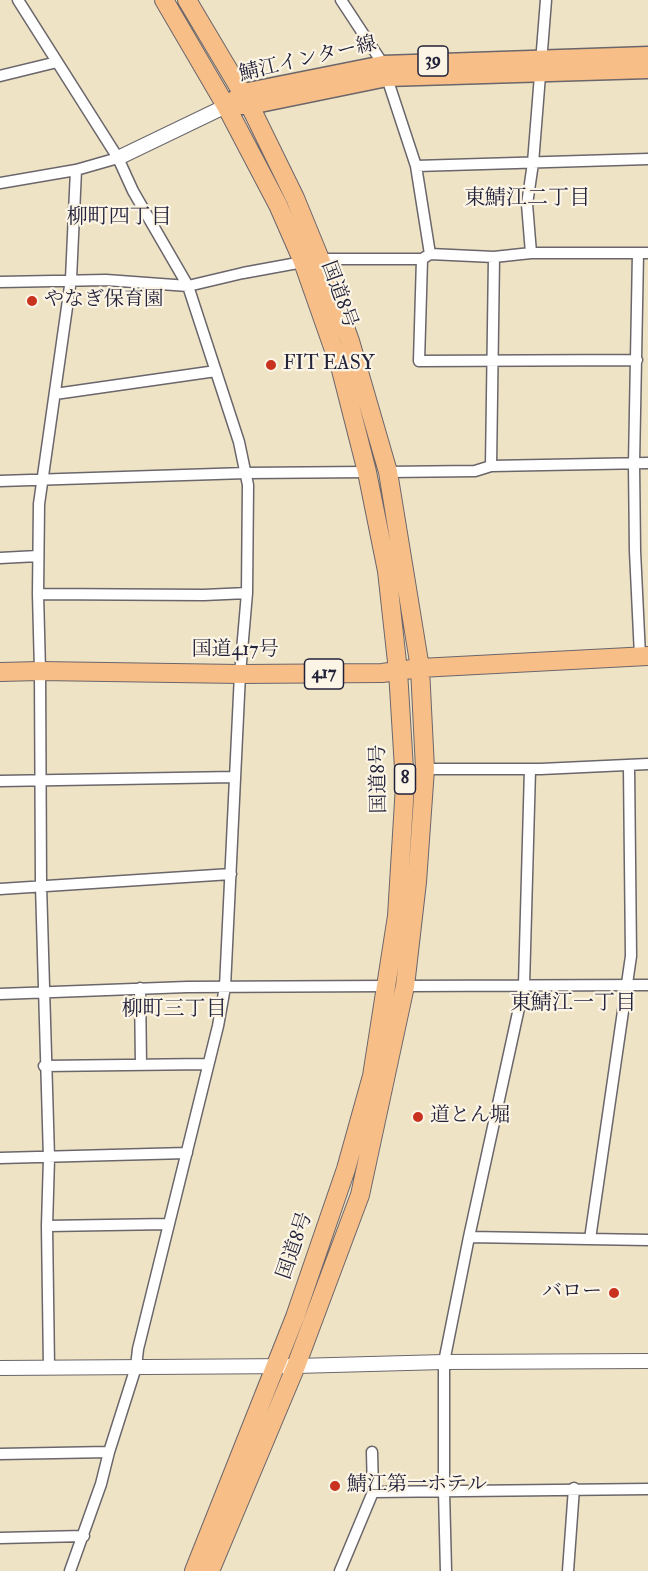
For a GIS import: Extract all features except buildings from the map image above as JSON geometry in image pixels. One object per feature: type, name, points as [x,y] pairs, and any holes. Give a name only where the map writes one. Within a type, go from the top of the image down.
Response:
[{"type":"highway","name":"国道8号","points":[[164,0],[226,106],[278,205],[311,260],[350,341],[388,472],[420,668],[426,769],[417,882],[396,986],[360,1195],[296,1366],[210,1571]]},
{"type":"highway","name":"国道8号","points":[[187,0],[246,99],[295,198],[367,472],[387,571],[398,671],[405,785],[397,916],[396,986],[372,1076],[346,1168],[276,1366],[194,1571]]},
{"type":"highway","name":"国道417号","points":[[0,672],[40,670],[382,674],[420,668],[644,656]]},
{"type":"main road","name":"鯖江インター線","points":[[226,106],[246,99],[385,71],[542,65],[648,55]]},
{"type":"main road","name":"鯖江インター線","points":[[542,65],[648,70]]},
{"type":"street","points":[[18,0],[118,158],[133,191],[188,286],[239,442],[248,485],[247,593],[240,674],[225,987],[218,1026],[207,1064],[136,1367],[101,1484],[70,1571]]},
{"type":"street","points":[[341,0],[385,71],[416,166],[426,257],[419,361],[637,360]]},
{"type":"street","points":[[531,253],[527,204],[533,163],[546,0]]},
{"type":"street","points":[[0,76],[57,62]]},
{"type":"street","points":[[0,183],[76,170],[118,158],[226,106]]},
{"type":"street","points":[[416,166],[648,159]]},
{"type":"street","points":[[49,1368],[47,1226],[49,1158],[41,885],[39,504],[71,279],[76,170]]},
{"type":"street","points":[[0,282],[71,279],[188,286],[311,260],[494,257],[531,253],[643,253],[634,464],[635,551],[644,656]]},
{"type":"street","points":[[491,466],[494,257]]},
{"type":"street","points":[[55,394],[216,371]]},
{"type":"street","points":[[388,472],[475,471],[491,466],[648,463]]},
{"type":"street","points":[[0,481],[246,473],[367,472]]},
{"type":"street","points":[[0,558],[38,556]]},
{"type":"street","points":[[38,594],[247,593]]},
{"type":"street","points":[[426,769],[530,769],[648,764]]},
{"type":"street","points":[[590,1239],[631,956],[629,766]]},
{"type":"street","points":[[446,1571],[444,1362],[524,985],[530,769]]},
{"type":"street","points":[[0,781],[235,777]]},
{"type":"street","points":[[0,889],[231,874]]},
{"type":"street","points":[[0,994],[140,988],[648,985]]},
{"type":"street","points":[[140,988],[141,1065]]},
{"type":"street","points":[[45,1066],[207,1064]]},
{"type":"street","points":[[0,1158],[187,1153]]},
{"type":"street","points":[[47,1226],[169,1224]]},
{"type":"street","points":[[469,1238],[648,1240]]},
{"type":"street","points":[[0,1368],[648,1361]]},
{"type":"street","points":[[0,1454],[109,1452]]},
{"type":"street","points":[[340,1571],[373,1492],[372,1452]]},
{"type":"street","points":[[568,1571],[574,1488]]},
{"type":"street","points":[[373,1492],[574,1488],[648,1489]]},
{"type":"street","points":[[0,1538],[84,1536]]},
{"type":"place","name":"やなぎ保育園","points":[[32,301]]},
{"type":"place","name":"FIT EASY","points":[[271,365]]},
{"type":"place","name":"道とん堀","points":[[418,1117]]},
{"type":"place","name":"バロー","points":[[614,1293]]},
{"type":"place","name":"鯖江第一ホテル","points":[[335,1486]]},
{"type":"district","name":"東鯖江二丁目","points":[[527,199]]},
{"type":"district","name":"柳町四丁目","points":[[119,218]]},
{"type":"district","name":"東鯖江一丁目","points":[[573,1004]]},
{"type":"district","name":"柳町三丁目","points":[[174,1010]]}]
